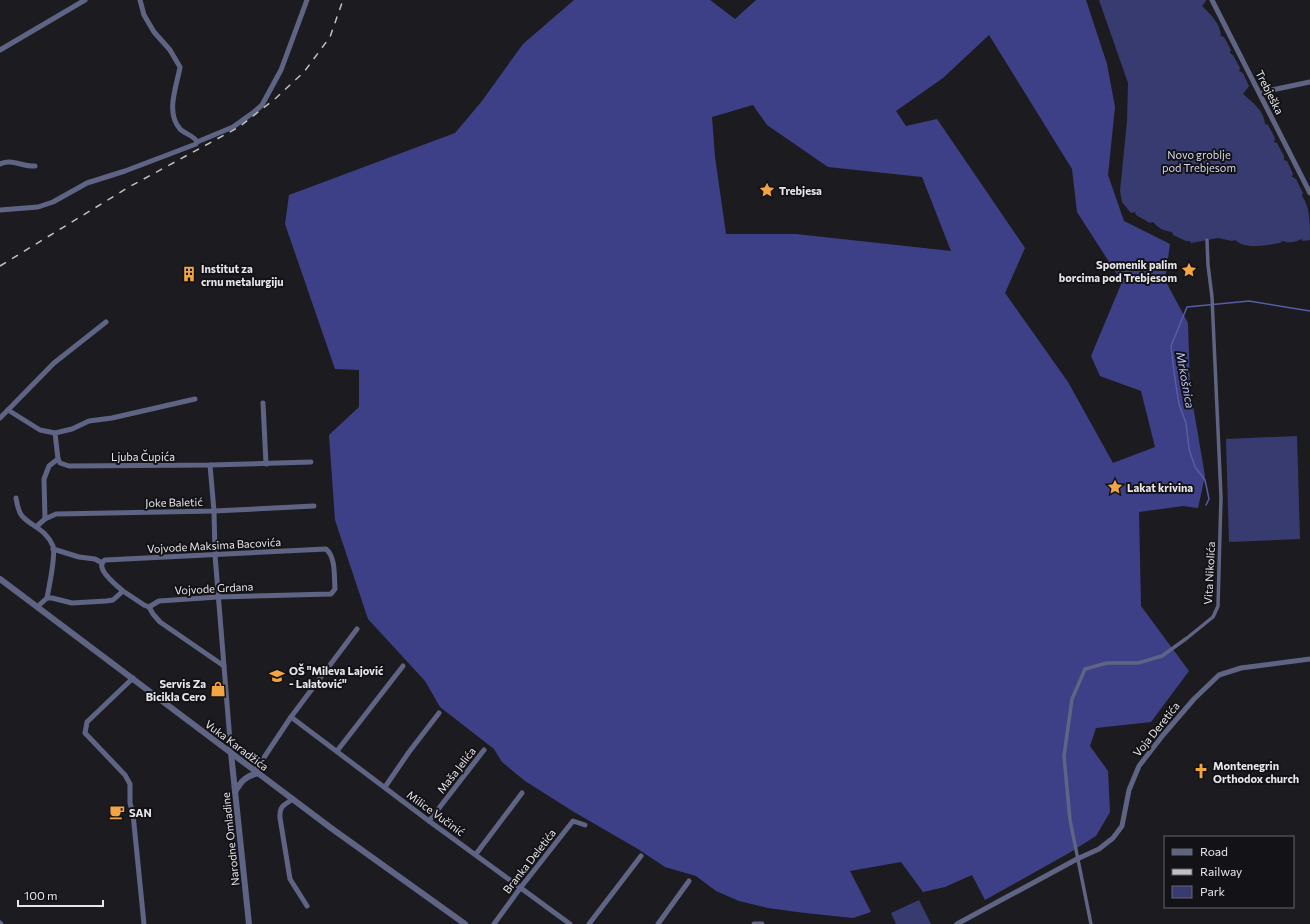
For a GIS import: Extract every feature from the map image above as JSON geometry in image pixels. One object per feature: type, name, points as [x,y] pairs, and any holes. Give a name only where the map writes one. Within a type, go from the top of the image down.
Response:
[{"type":"street","points":[[0,50],[85,0]]},
{"type":"street","points":[[140,0],[144,15],[154,32],[170,50],[180,67],[173,108],[175,121],[181,129],[198,142]]},
{"type":"street","points":[[0,210],[38,207],[53,202],[87,183],[125,171],[196,144],[233,127],[262,105],[281,70],[307,0]]},
{"type":"street","name":"Trebješka","points":[[1212,0],[1310,193]]},
{"type":"street","points":[[1260,94],[1267,91],[1310,82]]},
{"type":"street","points":[[0,164],[9,162],[35,166]]},
{"type":"street","name":"Vita Nikolića","points":[[1077,859],[1070,820],[1064,756],[1072,699],[1085,669],[1107,663],[1138,663],[1162,656],[1213,617],[1218,606],[1220,493],[1212,297],[1207,240]]},
{"type":"street","points":[[0,418],[54,363],[106,322]]},
{"type":"street","points":[[8,410],[40,430],[55,433],[72,430],[89,421],[112,418],[195,398]]},
{"type":"street","points":[[262,403],[266,464]]},
{"type":"street","points":[[45,519],[44,478],[50,466],[58,459],[55,433]]},
{"type":"street","name":"Ljuba Čupića","points":[[58,459],[60,463],[69,466],[210,465],[311,462]]},
{"type":"street","points":[[210,465],[214,511],[218,597],[231,753]]},
{"type":"street","points":[[16,498],[18,509],[22,516],[37,526],[45,534],[53,549],[51,578],[47,598],[37,606]]},
{"type":"street","name":"Joke Baletić","points":[[37,526],[45,519],[56,514],[214,511],[314,506]]},
{"type":"street","points":[[53,549],[102,562],[102,569],[106,576],[123,591],[149,607],[160,622],[224,666]]},
{"type":"street","name":"Vojvode Maksima Bacovića","points":[[102,562],[105,560],[326,549]]},
{"type":"street","name":"Vojvode Grdana","points":[[149,607],[159,601],[218,597],[331,594],[335,589],[332,559],[330,552],[326,549]]},
{"type":"street","name":"Vuka Karadžića","points":[[0,579],[256,772],[465,924]]},
{"type":"street","points":[[47,598],[72,603],[106,601],[113,600],[123,591]]},
{"type":"street","points":[[235,792],[243,779],[256,772],[291,717],[357,629]]},
{"type":"street","name":"Voja Deretića","points":[[957,924],[1077,859],[1099,849],[1113,838],[1122,826],[1130,790],[1139,766],[1194,699],[1219,675],[1241,668],[1310,659]]},
{"type":"street","points":[[337,751],[403,666]]},
{"type":"street","points":[[133,678],[87,722],[85,733],[121,771],[130,784],[130,803],[133,814],[144,924]]},
{"type":"street","points":[[385,787],[409,752],[439,713]]},
{"type":"street","name":"Milice Vučinić","points":[[291,717],[429,821],[570,924]]},
{"type":"street","name":"Maša Jelića","points":[[429,821],[484,750]]},
{"type":"street","name":"Narodne Omladine","points":[[231,753],[249,924]]},
{"type":"street","points":[[476,854],[522,793]]},
{"type":"street","points":[[293,799],[279,811],[290,879],[306,906]]},
{"type":"street","name":"Branka Deletića","points":[[494,924],[573,821],[585,825]]},
{"type":"street","points":[[588,924],[641,856]]},
{"type":"street","points":[[1077,859],[1091,924]]},
{"type":"street","points":[[658,924],[689,881]]},
{"type":"street","points":[[754,924],[762,924]]},
{"type":"green space","name":"Novo groblje pod Trebjesom","points":[[1099,0],[1206,0],[1202,6],[1217,23],[1221,36],[1224,37],[1231,50],[1230,53],[1233,55],[1240,68],[1239,71],[1243,73],[1249,86],[1243,94],[1263,115],[1265,124],[1268,125],[1275,138],[1274,142],[1277,143],[1284,156],[1284,160],[1287,161],[1293,174],[1292,177],[1296,179],[1303,193],[1302,196],[1307,205],[1309,216],[1310,240],[1303,241],[1301,239],[1292,242],[1282,241],[1280,243],[1262,246],[1245,245],[1235,240],[1232,241],[1218,238],[1191,243],[1190,241],[1186,241],[1173,235],[1172,232],[1161,229],[1153,222],[1150,223],[1136,215],[1135,212],[1131,213],[1122,202],[1120,191],[1127,121],[1128,83]]},
{"type":"green space","points":[[1297,436],[1300,539],[1229,542],[1226,439]]},
{"type":"green space","points":[[919,900],[931,924],[896,924],[891,913]]},
{"type":"shaded area","points":[[574,0],[710,0],[735,19],[756,0],[1086,0],[1107,64],[1115,107],[1108,175],[1124,221],[1170,244],[1165,280],[1188,323],[1190,388],[1205,476],[1198,508],[1183,506],[1139,512],[1141,606],[1189,671],[1151,722],[1096,728],[1090,746],[1108,771],[1110,812],[1096,836],[1069,853],[985,900],[972,875],[945,887],[923,892],[901,862],[850,871],[871,912],[853,918],[768,908],[739,901],[716,891],[696,876],[665,867],[638,849],[574,812],[525,781],[502,762],[494,749],[440,707],[425,681],[368,619],[335,520],[329,435],[359,407],[359,370],[335,369],[285,224],[289,195],[455,133],[482,101],[523,44]],"holes":[[[989,35],[1072,169],[1077,212],[1122,282],[1091,356],[1100,376],[1141,391],[1155,447],[1113,463],[1068,382],[1005,293],[1025,248],[937,119],[906,126],[896,111],[943,78]],[[753,105],[767,125],[828,167],[922,177],[951,251],[796,234],[726,234],[715,157],[712,117]]]},
{"type":"waterway","name":"Mrkošnica","points":[[1206,505],[1209,499],[1205,480],[1195,467],[1189,449],[1186,423],[1179,404],[1171,346],[1187,307],[1249,301],[1310,311]]},
{"type":"railway","points":[[0,266],[129,187],[239,127],[276,98],[304,72],[330,37],[343,0]]},
{"type":"place","name":"Trebjesa","points":[[767,190]]},
{"type":"place","name":"Spomenik palim borcima pod Trebjesom","points":[[1189,270]]},
{"type":"place","name":"Institut za crnu metalurgiju","points":[[189,274]]},
{"type":"place","name":"Lakat krivina","points":[[1115,487]]},
{"type":"place","name":"OŠ \"Mileva Lajović - Lalatović\"","points":[[277,676]]},
{"type":"place","name":"Servis Za Bicikla Cero","points":[[218,689]]},
{"type":"place","name":"Montenegrin Orthodox church","points":[[1201,771]]},
{"type":"place","name":"SAN","points":[[117,812]]}]
